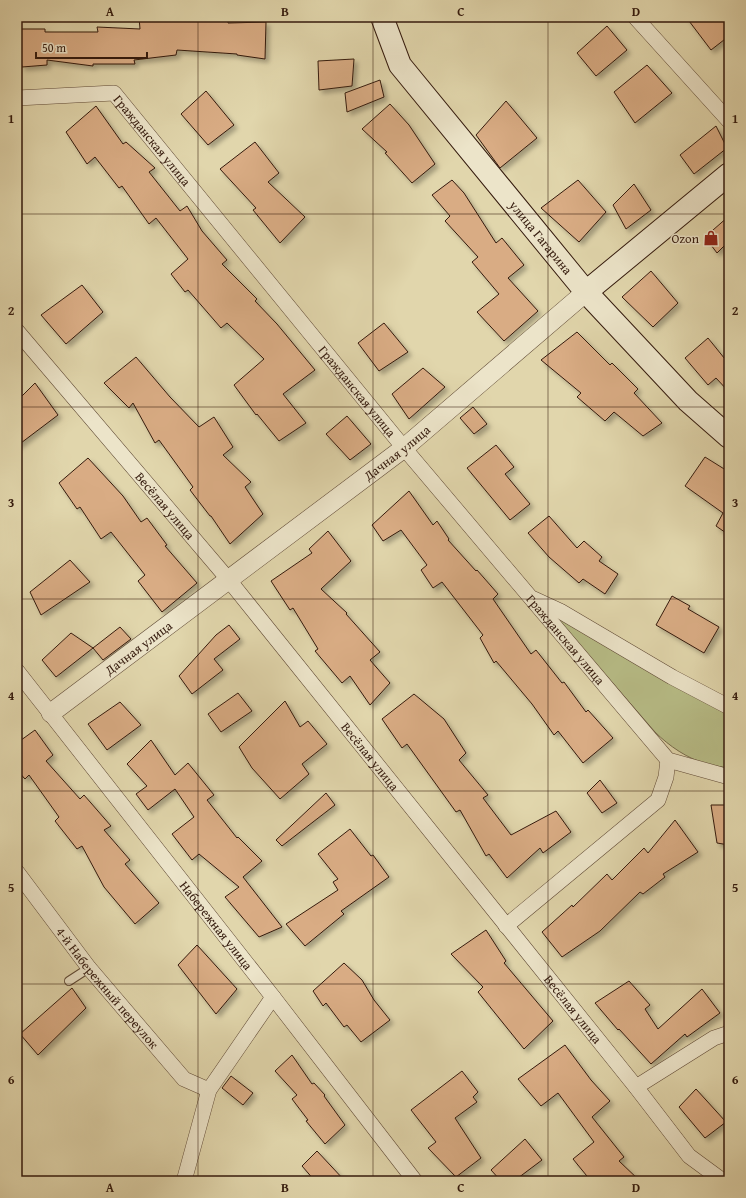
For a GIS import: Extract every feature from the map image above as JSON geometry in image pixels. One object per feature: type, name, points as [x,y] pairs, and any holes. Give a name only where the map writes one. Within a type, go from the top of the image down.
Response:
[{"type":"main road","name":"улица Гагарина","points":[[382,17],[400,65],[586,292],[688,401],[729,436]]},
{"type":"main road","name":"Дачная улица","points":[[586,292],[729,174]]},
{"type":"street","points":[[635,17],[729,121]]},
{"type":"street","name":"Гражданская улица","points":[[17,98],[114,93],[404,448],[668,760]]},
{"type":"street","name":"Дачная улица","points":[[51,713],[404,448],[586,292]]},
{"type":"street","name":"Весёлая улица","points":[[17,331],[228,579],[636,1087],[689,1156],[723,1181]]},
{"type":"street","points":[[530,596],[560,611],[672,677],[729,707]]},
{"type":"street","name":"Набережная улица","points":[[17,671],[273,997],[415,1181]]},
{"type":"street","points":[[506,926],[658,800],[666,777],[668,760],[729,777]]},
{"type":"street","name":"4-й Набережный переулок","points":[[17,872],[89,968],[184,1080],[209,1090]]},
{"type":"street","points":[[184,1181],[209,1090],[273,997]]},
{"type":"street","points":[[636,1087],[714,1038],[729,1033]]},
{"type":"lane","points":[[69,981],[89,968]]},
{"type":"green space","points":[[553,614],[729,714],[729,768],[710,765],[693,759],[660,737]]},
{"type":"building","points":[[139,17],[228,17],[228,23],[266,22],[265,59],[237,54],[177,50],[176,55],[134,60],[135,64],[93,64],[93,66],[47,60],[47,65],[22,67],[17,41],[17,29],[45,29],[45,32],[98,32],[97,27],[140,29]]},
{"type":"building","points":[[686,17],[729,17],[729,36],[711,50]]},
{"type":"building","points":[[607,26],[627,50],[596,76],[577,53]]},
{"type":"building","points":[[354,59],[352,86],[319,90],[318,61]]},
{"type":"building","points":[[647,65],[672,93],[635,123],[614,92]]},
{"type":"building","points":[[380,80],[384,97],[347,112],[345,93]]},
{"type":"building","points":[[206,91],[234,125],[208,145],[181,114]]},
{"type":"building","points":[[506,101],[537,138],[500,168],[476,135]]},
{"type":"building","points":[[390,104],[409,125],[435,164],[412,183],[385,153],[387,152],[362,129]]},
{"type":"building","points":[[96,106],[123,144],[126,142],[155,168],[149,172],[180,211],[187,206],[202,231],[227,260],[222,264],[257,299],[255,301],[277,324],[315,370],[283,394],[306,423],[279,441],[257,414],[256,415],[234,385],[264,359],[227,323],[221,328],[188,290],[185,292],[171,274],[188,259],[156,218],[149,224],[122,186],[119,188],[95,157],[87,164],[66,132]]},
{"type":"building","points":[[716,126],[727,148],[694,174],[680,155]]},
{"type":"building","points":[[255,142],[279,173],[268,182],[305,217],[280,243],[253,210],[256,208],[220,169]]},
{"type":"building","points":[[452,180],[464,193],[496,243],[502,238],[524,265],[508,278],[538,311],[504,341],[477,312],[499,294],[472,262],[478,257],[445,221],[450,216],[432,195]]},
{"type":"building","points":[[578,180],[606,212],[579,242],[541,208]]},
{"type":"building","points":[[634,184],[651,210],[626,229],[613,205]]},
{"type":"building","points":[[729,216],[729,241],[717,253],[705,237]]},
{"type":"building","points":[[651,271],[678,303],[653,327],[622,297]]},
{"type":"building","points":[[82,285],[103,312],[66,344],[41,315]]},
{"type":"building","points":[[384,323],[408,352],[379,371],[358,343]]},
{"type":"building","points":[[577,332],[610,365],[612,363],[638,389],[634,393],[662,423],[643,436],[614,412],[605,421],[577,397],[581,393],[541,360]]},
{"type":"building","points":[[708,338],[729,364],[729,392],[716,378],[708,385],[685,358]]},
{"type":"building","points":[[136,357],[170,397],[199,427],[214,417],[233,447],[223,455],[251,482],[245,487],[263,514],[230,544],[211,516],[190,490],[193,487],[159,440],[155,443],[133,403],[129,408],[104,383]]},
{"type":"building","points":[[423,368],[445,387],[409,419],[392,394]]},
{"type":"building","points":[[35,383],[58,415],[17,446],[17,401]]},
{"type":"building","points":[[473,407],[487,424],[474,434],[460,418]]},
{"type":"building","points":[[347,416],[371,444],[350,460],[326,434]]},
{"type":"building","points":[[496,445],[514,467],[505,474],[530,504],[510,520],[467,468]]},
{"type":"building","points":[[705,457],[729,472],[729,535],[716,526],[723,513],[685,486]]},
{"type":"building","points":[[88,458],[123,496],[141,522],[147,518],[167,545],[165,546],[197,583],[162,612],[138,581],[145,575],[111,532],[101,539],[80,507],[77,509],[59,483]]},
{"type":"building","points":[[409,491],[433,525],[437,521],[449,539],[448,540],[498,594],[493,599],[531,654],[536,650],[562,683],[564,682],[586,712],[588,710],[613,738],[583,763],[558,731],[554,735],[532,704],[496,661],[494,663],[480,638],[483,635],[442,582],[433,588],[421,570],[427,565],[401,530],[383,541],[372,525]]},
{"type":"building","points":[[549,516],[577,548],[584,541],[602,557],[599,561],[618,574],[605,594],[583,579],[579,583],[549,557],[528,533]]},
{"type":"building","points":[[328,531],[351,561],[321,589],[347,613],[346,614],[380,652],[370,660],[390,683],[370,705],[350,676],[342,683],[315,651],[318,649],[293,608],[290,610],[271,581],[312,553],[309,549]]},
{"type":"building","points":[[70,560],[90,582],[41,615],[30,592]]},
{"type":"building","points":[[672,596],[690,606],[688,609],[719,627],[704,653],[656,625]]},
{"type":"building","points":[[229,625],[240,639],[214,659],[223,670],[192,694],[179,676],[216,635]]},
{"type":"building","points":[[120,627],[131,639],[103,660],[93,648]]},
{"type":"building","points":[[71,633],[93,648],[56,677],[42,660]]},
{"type":"building","points":[[238,693],[252,711],[221,732],[208,714]]},
{"type":"building","points":[[414,694],[444,719],[466,753],[459,760],[488,795],[483,798],[511,835],[556,811],[571,832],[543,853],[540,848],[507,878],[489,854],[486,856],[460,810],[456,812],[407,744],[402,748],[382,719]]},
{"type":"building","points":[[285,701],[300,727],[308,721],[327,744],[302,764],[309,774],[280,799],[252,768],[239,747]]},
{"type":"building","points":[[120,702],[141,725],[107,750],[88,724]]},
{"type":"building","points":[[35,730],[53,755],[46,761],[80,799],[84,795],[111,826],[104,830],[130,860],[125,864],[159,903],[135,924],[104,887],[82,846],[77,849],[55,821],[59,817],[29,775],[25,779],[17,770],[17,743]]},
{"type":"building","points":[[151,740],[175,775],[188,763],[214,795],[207,800],[237,838],[238,837],[262,861],[243,877],[282,927],[259,937],[225,897],[239,887],[199,854],[192,860],[172,834],[194,817],[175,789],[148,810],[136,794],[147,786],[127,764]]},
{"type":"building","points":[[600,780],[617,803],[602,813],[587,793]]},
{"type":"building","points":[[326,793],[335,805],[282,846],[276,840]]},
{"type":"building","points":[[711,805],[729,805],[729,845],[717,843]]},
{"type":"building","points":[[675,820],[698,852],[663,874],[665,877],[643,894],[640,892],[600,931],[562,957],[542,932],[572,905],[573,907],[607,874],[612,880],[644,848],[648,853]]},
{"type":"building","points":[[350,829],[371,856],[373,855],[389,877],[341,911],[344,914],[305,946],[286,924],[338,890],[333,882],[338,879],[318,854]]},
{"type":"building","points":[[486,930],[506,961],[504,963],[553,1021],[524,1049],[478,992],[483,987],[451,954]]},
{"type":"building","points":[[197,945],[237,989],[216,1014],[178,965]]},
{"type":"building","points":[[344,963],[362,980],[374,1000],[390,1020],[361,1042],[347,1025],[344,1027],[326,1003],[323,1006],[313,991]]},
{"type":"building","points":[[629,981],[650,1005],[645,1009],[658,1029],[702,989],[720,1013],[687,1037],[685,1034],[651,1064],[619,1029],[618,1030],[595,1003]]},
{"type":"building","points":[[72,988],[86,1008],[38,1055],[20,1034]]},
{"type":"building","points":[[565,1045],[591,1080],[610,1101],[592,1117],[624,1157],[619,1161],[640,1181],[591,1181],[573,1159],[594,1142],[558,1093],[541,1106],[518,1079]]},
{"type":"building","points":[[292,1055],[312,1084],[314,1083],[325,1095],[324,1096],[345,1125],[325,1144],[306,1121],[308,1120],[292,1099],[297,1095],[275,1071]]},
{"type":"building","points":[[462,1071],[478,1092],[473,1097],[477,1102],[455,1118],[481,1158],[456,1177],[428,1148],[436,1142],[411,1110]]},
{"type":"building","points":[[231,1076],[253,1093],[243,1105],[222,1088]]},
{"type":"building","points":[[696,1089],[726,1122],[705,1138],[679,1107]]},
{"type":"building","points":[[525,1139],[542,1160],[514,1181],[501,1181],[491,1170]]},
{"type":"building","points":[[317,1151],[345,1181],[315,1181],[302,1166]]},
{"type":"place","name":"Ozon","points":[[711,238]]}]
